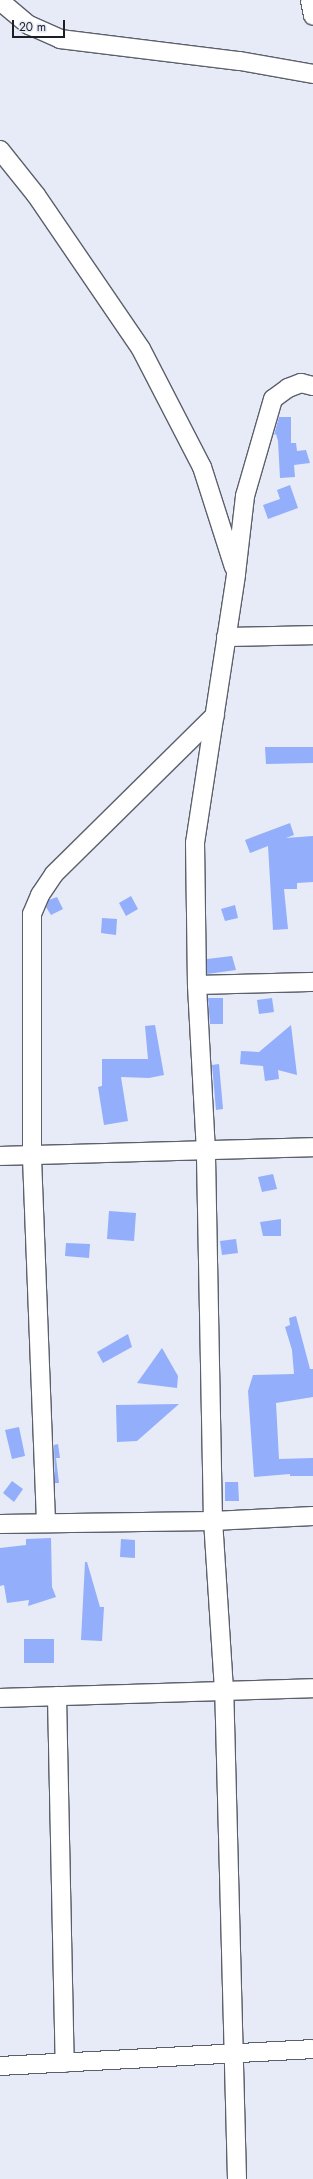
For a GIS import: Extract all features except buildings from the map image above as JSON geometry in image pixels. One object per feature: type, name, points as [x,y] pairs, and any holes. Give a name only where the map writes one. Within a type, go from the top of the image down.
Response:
[{"type":"street","points":[[0,1],[29,24],[60,38],[240,60],[313,74]]},
{"type":"street","points":[[0,150],[36,195],[141,349],[202,467],[236,574]]},
{"type":"street","points":[[237,2179],[232,2053],[224,1690],[213,1521],[206,1152],[197,985],[195,843],[236,574],[245,496],[273,399],[288,388],[301,383],[313,386]]},
{"type":"street","points":[[226,637],[313,635]]},
{"type":"street","points":[[46,1522],[32,1155],[32,914],[40,895],[54,874],[215,715]]},
{"type":"street","points":[[197,985],[313,982]]},
{"type":"street","points":[[0,1156],[206,1152],[313,1147]]},
{"type":"street","points":[[0,1524],[46,1522],[213,1521],[313,1516]]},
{"type":"street","points":[[0,1698],[313,1688]]},
{"type":"street","points":[[57,1696],[65,2063]]},
{"type":"street","points":[[0,2066],[313,2049]]}]
